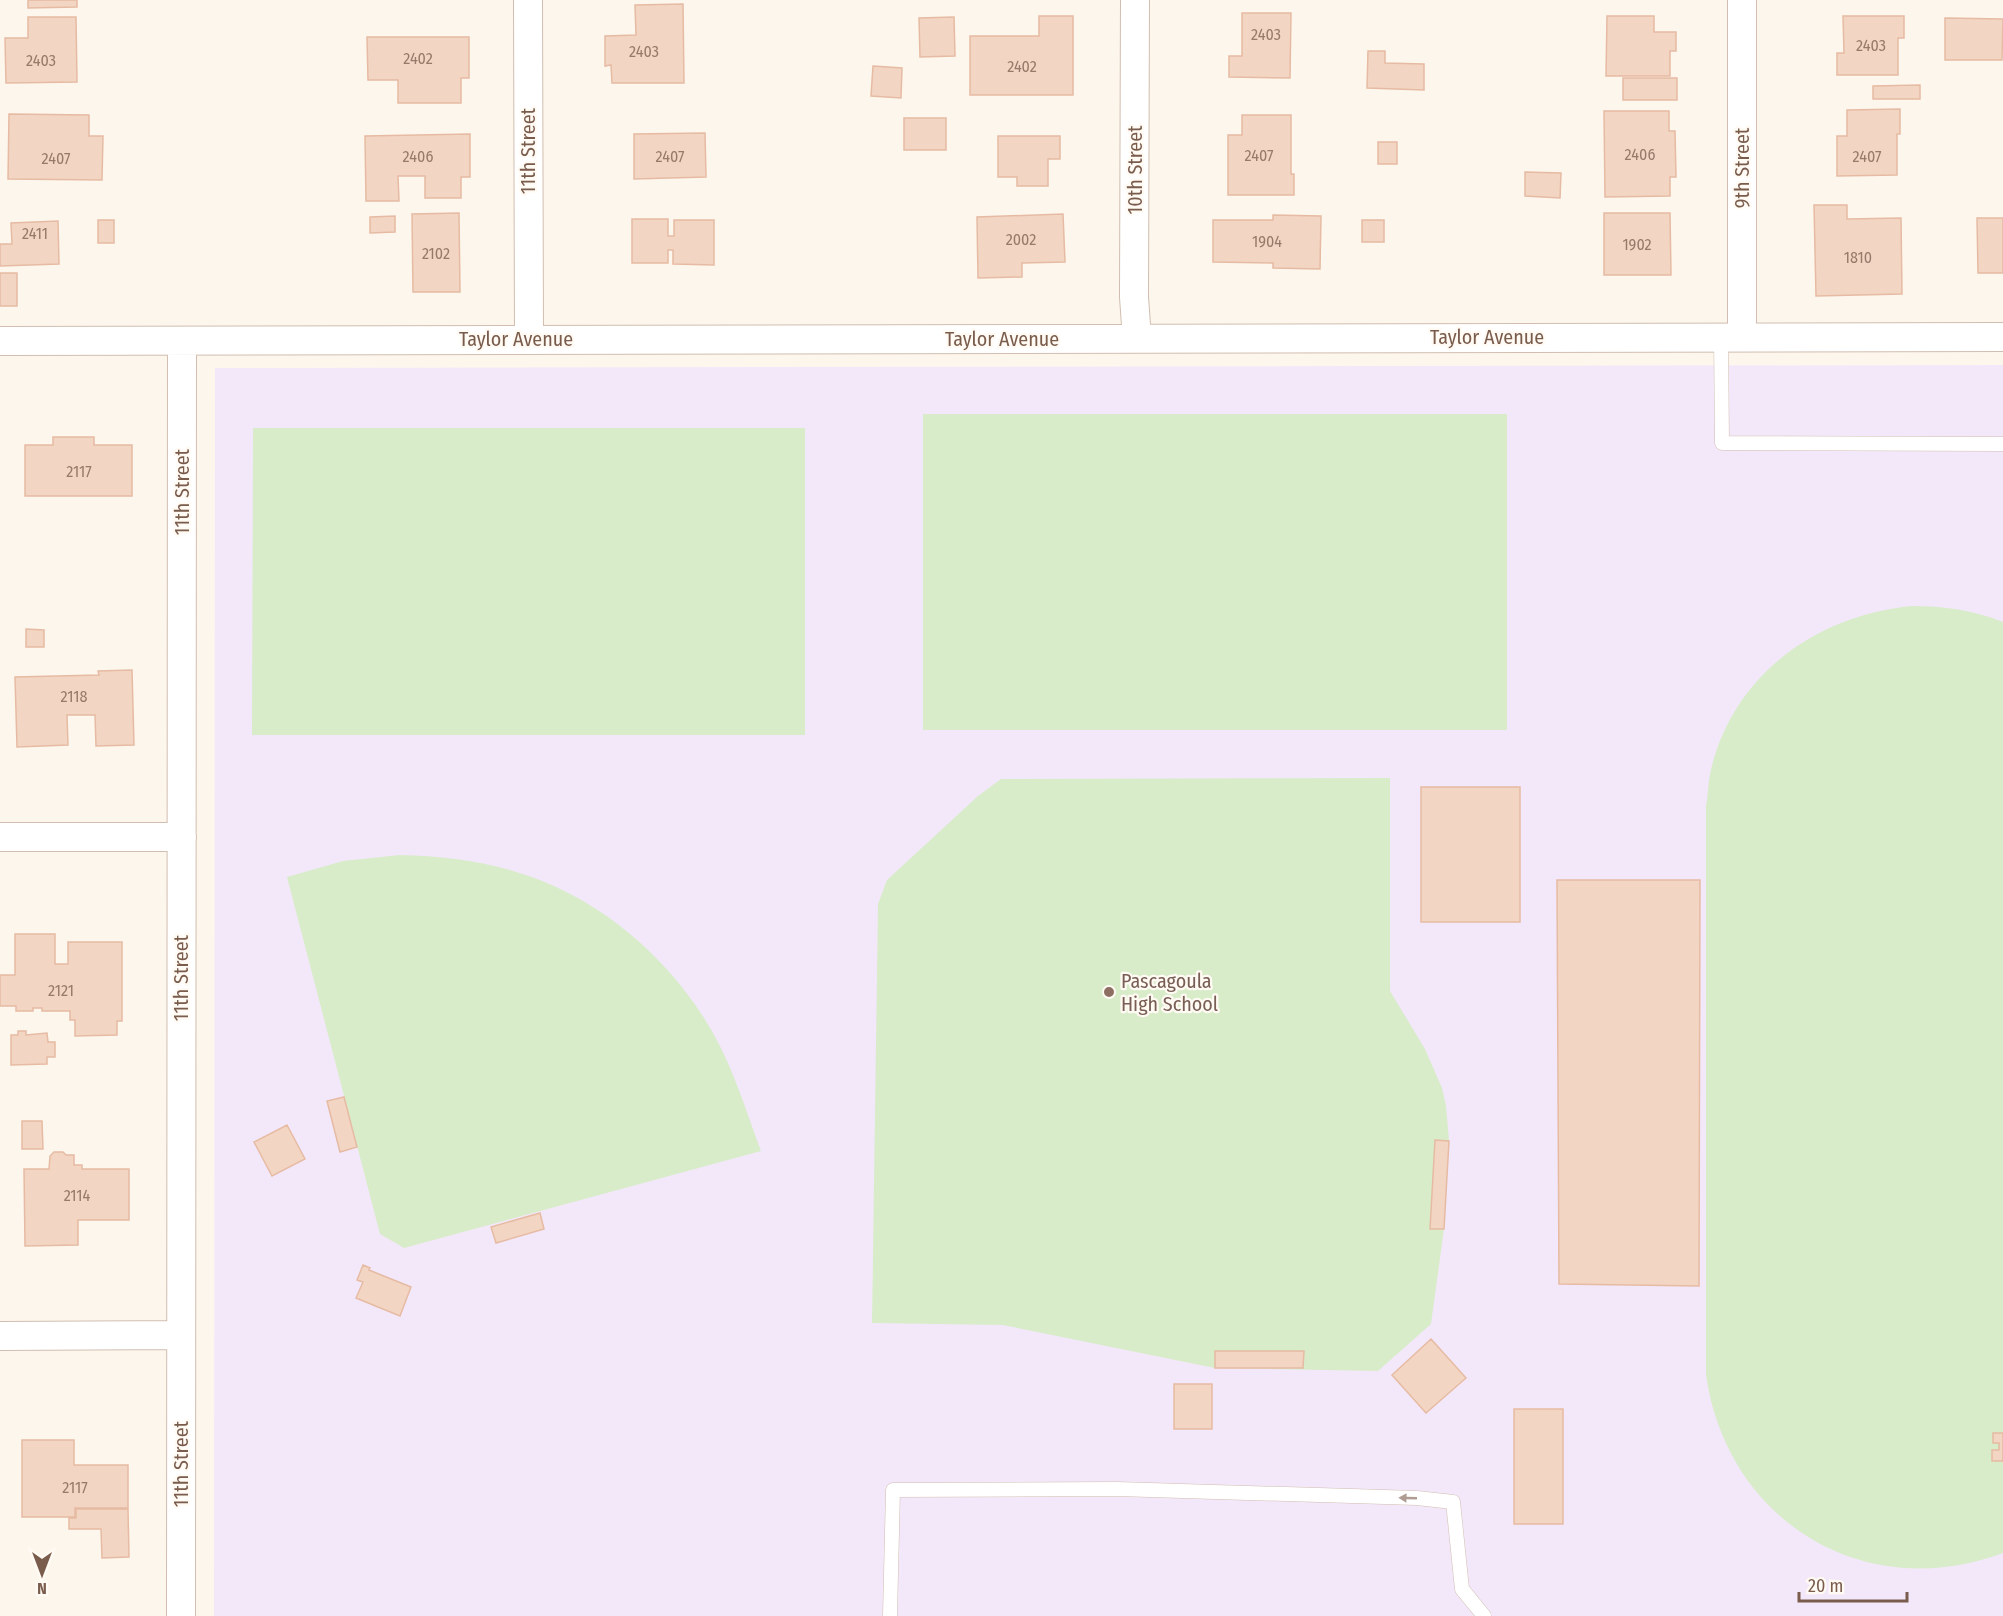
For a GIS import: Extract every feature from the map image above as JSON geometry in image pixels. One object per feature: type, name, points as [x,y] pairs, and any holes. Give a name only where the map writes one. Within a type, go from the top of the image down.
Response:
[{"type":"street","name":"11th Street","points":[[528,0],[529,338]]},
{"type":"street","name":"10th Street","points":[[1135,0],[1134,297],[1137,339]]},
{"type":"street","name":"9th Street","points":[[1732,336],[1742,0]]},
{"type":"street","name":"Taylor Avenue","points":[[0,341],[529,338],[2003,337]]},
{"type":"street","name":"11th Street","points":[[181,1616],[182,341]]},
{"type":"street","points":[[0,837],[182,837]]},
{"type":"street","points":[[0,1336],[181,1335]]},
{"type":"lane","points":[[1732,336],[1722,443],[2003,444]]},
{"type":"lane","points":[[890,1616],[893,1490],[1117,1489],[1381,1497],[1453,1502],[1462,1589],[1484,1616]]},
{"type":"shaded area","name":"Pascagoula High School","points":[[2003,365],[2003,1616],[214,1616],[215,368]]},
{"type":"green space","points":[[923,414],[1507,414],[1507,730],[923,730]]},
{"type":"green space","points":[[253,428],[805,428],[805,735],[252,735]]},
{"type":"green space","points":[[1912,606],[1981,614],[2003,622],[2003,1553],[1951,1566],[1901,1568],[1853,1558],[1810,1538],[1773,1509],[1742,1472],[1719,1427],[1706,1375],[1706,806],[1710,774],[1721,739],[1737,708],[1758,680],[1783,657],[1811,637],[1843,622],[1877,612]]},
{"type":"green space","points":[[1390,778],[1390,991],[1425,1049],[1442,1088],[1449,1141],[1444,1229],[1431,1324],[1378,1371],[1215,1368],[1003,1325],[872,1323],[878,904],[887,880],[978,796],[1001,779]]},
{"type":"green space","points":[[400,855],[429,856],[485,864],[544,881],[573,895],[628,932],[676,979],[696,1005],[713,1033],[733,1076],[761,1151],[404,1248],[380,1234],[287,877],[343,861]]},
{"type":"building","points":[[28,0],[77,0],[77,7],[28,8]]},
{"type":"building","points":[[683,4],[684,83],[612,83],[611,65],[605,66],[605,36],[636,35],[635,5]]},
{"type":"building","points":[[1242,13],[1291,13],[1290,78],[1229,77],[1229,56],[1242,56]]},
{"type":"building","points":[[1039,16],[1073,16],[1073,95],[970,95],[970,36],[1039,36]]},
{"type":"building","points":[[1607,16],[1654,16],[1654,32],[1676,32],[1676,51],[1670,51],[1670,76],[1606,76]]},
{"type":"building","points":[[1843,16],[1904,16],[1904,38],[1898,38],[1898,75],[1837,75],[1837,53],[1844,53]]},
{"type":"building","points":[[28,17],[76,17],[77,82],[6,83],[5,38],[28,38]]},
{"type":"building","points":[[954,17],[955,56],[920,57],[919,18]]},
{"type":"building","points":[[1945,18],[2003,19],[2002,60],[1945,60]]},
{"type":"building","points":[[367,37],[469,37],[469,78],[461,78],[461,103],[398,103],[398,80],[368,80]]},
{"type":"building","points":[[1368,51],[1385,51],[1385,63],[1424,64],[1424,90],[1367,88]]},
{"type":"building","points":[[873,66],[902,68],[901,98],[871,96]]},
{"type":"building","points":[[1623,78],[1677,78],[1677,100],[1623,100]]},
{"type":"building","points":[[1920,85],[1920,99],[1873,99],[1873,86]]},
{"type":"building","points":[[1900,109],[1900,134],[1897,134],[1897,175],[1837,176],[1837,136],[1847,136],[1847,110]]},
{"type":"building","points":[[1604,111],[1669,111],[1669,131],[1675,131],[1676,177],[1670,177],[1670,196],[1605,197]]},
{"type":"building","points":[[9,114],[89,115],[89,136],[103,136],[102,180],[8,179]]},
{"type":"building","points":[[1242,115],[1291,115],[1291,174],[1294,174],[1294,195],[1228,195],[1228,135],[1242,135]]},
{"type":"building","points":[[904,118],[946,118],[946,150],[904,150]]},
{"type":"building","points":[[705,133],[706,177],[634,179],[634,134]]},
{"type":"building","points":[[470,134],[470,177],[461,177],[461,198],[425,198],[425,176],[398,176],[399,201],[366,201],[365,136]]},
{"type":"building","points":[[998,136],[1060,136],[1060,159],[1048,159],[1048,186],[1017,186],[1017,177],[998,177]]},
{"type":"building","points":[[1378,142],[1397,142],[1397,164],[1378,164]]},
{"type":"building","points":[[1525,172],[1561,173],[1560,198],[1525,196]]},
{"type":"building","points":[[1814,205],[1847,205],[1847,219],[1901,218],[1902,294],[1816,296]]},
{"type":"building","points":[[459,213],[460,292],[413,292],[412,214]]},
{"type":"building","points":[[1604,213],[1670,213],[1671,275],[1604,275]]},
{"type":"building","points":[[1063,214],[1065,262],[1022,263],[1022,277],[978,278],[977,217]]},
{"type":"building","points":[[1273,215],[1321,216],[1320,269],[1273,268],[1273,263],[1213,262],[1213,220],[1273,220]]},
{"type":"building","points":[[395,216],[395,232],[370,233],[370,217]]},
{"type":"building","points":[[1977,218],[2003,218],[2003,273],[1978,273]]},
{"type":"building","points":[[632,219],[668,219],[668,236],[674,236],[674,220],[714,220],[714,265],[673,264],[673,250],[668,250],[668,263],[632,263]]},
{"type":"building","points":[[98,220],[114,220],[114,243],[98,243]]},
{"type":"building","points":[[1362,220],[1384,220],[1384,242],[1362,242]]},
{"type":"building","points":[[58,221],[59,264],[0,266],[0,244],[12,244],[11,223]]},
{"type":"building","points":[[0,273],[17,273],[17,306],[0,306]]},
{"type":"building","points":[[53,437],[94,437],[94,445],[132,445],[132,496],[25,496],[25,445],[53,445]]},
{"type":"building","points":[[26,629],[44,630],[44,647],[26,647]]},
{"type":"building","points":[[132,670],[134,745],[96,746],[95,715],[67,715],[68,745],[17,747],[15,677],[99,675],[98,671]]},
{"type":"building","points":[[1421,787],[1520,787],[1520,922],[1421,922]]},
{"type":"building","points":[[1557,880],[1700,880],[1699,1286],[1559,1284]]},
{"type":"building","points":[[15,934],[55,934],[55,964],[68,964],[68,942],[122,942],[122,1021],[117,1021],[117,1035],[75,1036],[75,1020],[70,1020],[70,1011],[42,1011],[42,1008],[33,1008],[33,1011],[16,1011],[16,1006],[0,1006],[0,975],[15,975]]},
{"type":"building","points":[[18,1031],[26,1031],[26,1035],[47,1033],[48,1042],[55,1042],[55,1057],[47,1057],[47,1064],[11,1065],[11,1035],[18,1035]]},
{"type":"building","points":[[344,1097],[357,1147],[340,1152],[327,1101]]},
{"type":"building","points":[[22,1121],[42,1121],[43,1149],[22,1149]]},
{"type":"building","points":[[287,1125],[305,1159],[272,1176],[254,1142]]},
{"type":"building","points":[[1435,1140],[1449,1141],[1444,1229],[1430,1229]]},
{"type":"building","points":[[54,1152],[74,1155],[74,1165],[82,1165],[82,1169],[129,1169],[129,1220],[78,1220],[78,1245],[25,1246],[24,1169],[49,1169],[50,1156]]},
{"type":"building","points":[[540,1213],[544,1229],[496,1243],[491,1227]]},
{"type":"building","points":[[363,1265],[370,1268],[369,1270],[411,1287],[400,1316],[356,1298],[363,1282],[357,1280]]},
{"type":"building","points":[[1431,1339],[1466,1378],[1426,1413],[1392,1375]]},
{"type":"building","points":[[1215,1351],[1304,1351],[1303,1368],[1215,1368]]},
{"type":"building","points":[[1174,1384],[1212,1384],[1212,1429],[1174,1429]]},
{"type":"building","points":[[1514,1409],[1563,1409],[1563,1524],[1514,1524]]},
{"type":"building","points":[[1993,1433],[2003,1433],[2003,1461],[1992,1461],[1992,1450],[1999,1450],[1999,1443],[1993,1443]]},
{"type":"building","points":[[22,1440],[74,1440],[74,1465],[128,1465],[128,1508],[75,1508],[75,1517],[22,1517]]},
{"type":"building","points":[[76,1509],[128,1509],[129,1557],[102,1558],[101,1529],[69,1529],[69,1518],[76,1518]]},
{"type":"place","name":"Pascagoula High School","points":[[1109,992]]}]
